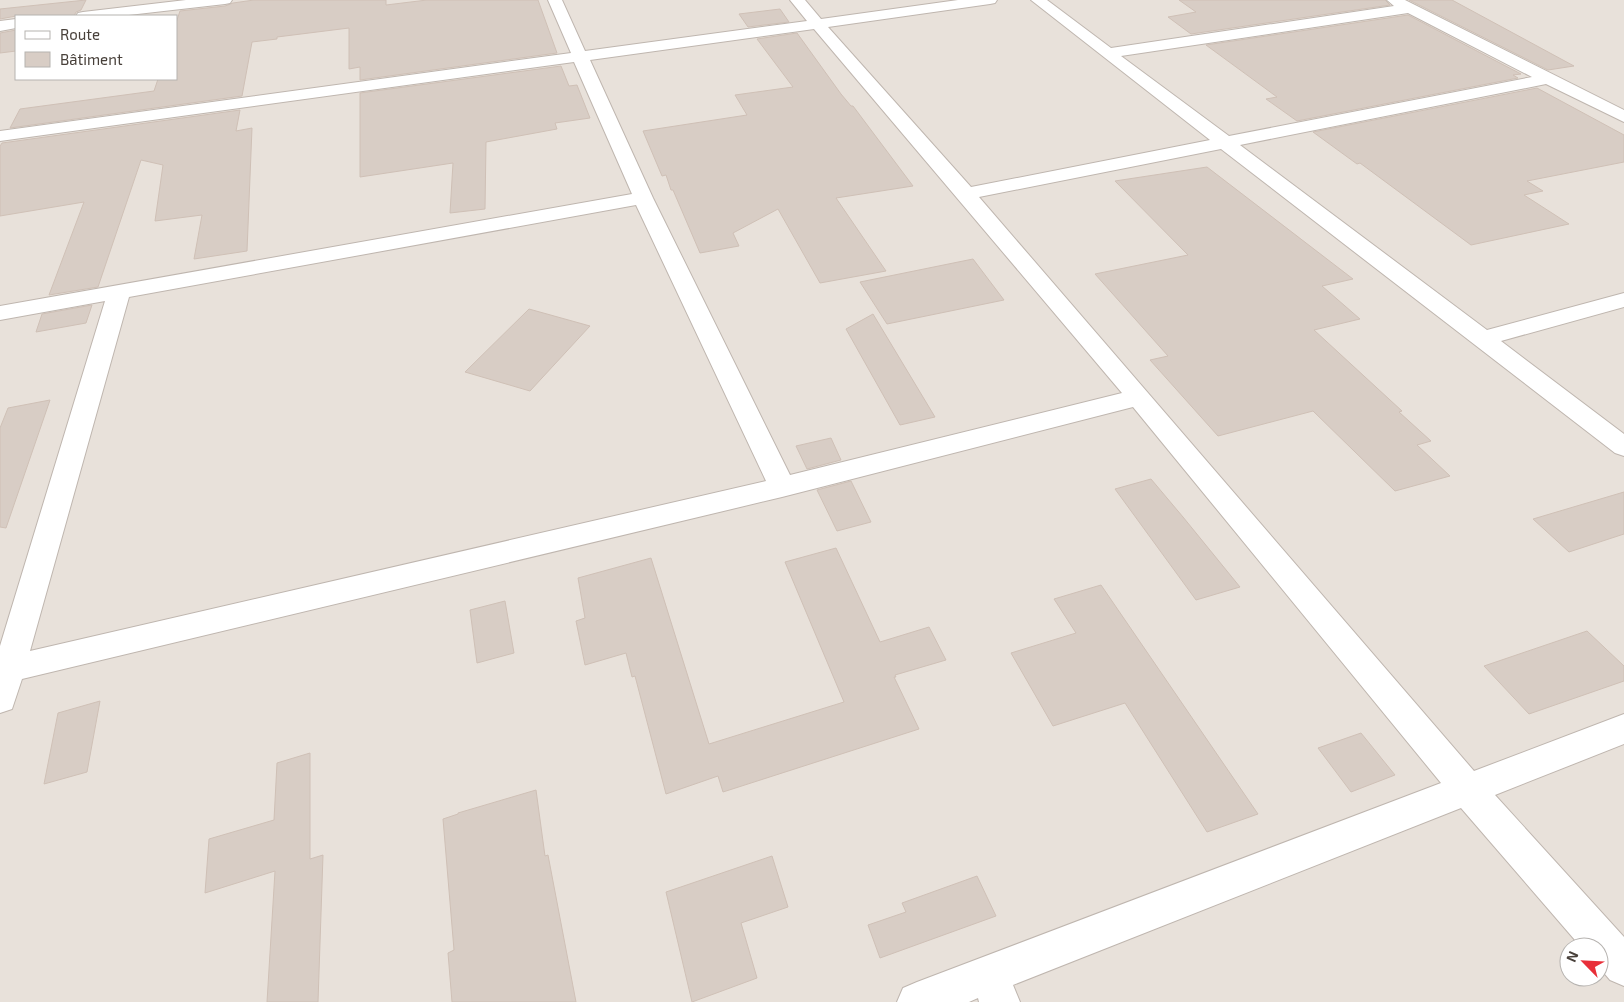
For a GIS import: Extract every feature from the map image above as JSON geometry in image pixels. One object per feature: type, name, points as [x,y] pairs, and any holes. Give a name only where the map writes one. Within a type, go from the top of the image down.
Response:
[{"type":"street","points":[[92,15],[225,0]]},
{"type":"street","points":[[555,0],[643,198],[782,487]]},
{"type":"street","points":[[797,0],[966,194],[1467,789],[1624,966]]},
{"type":"street","points":[[0,136],[990,0]]},
{"type":"street","points":[[1038,0],[1624,447]]},
{"type":"street","points":[[1394,0],[1624,117]]},
{"type":"street","points":[[1108,54],[1410,8]]},
{"type":"street","points":[[0,26],[15,24]]},
{"type":"street","points":[[966,194],[1550,78]]},
{"type":"street","points":[[0,313],[643,198]]},
{"type":"street","points":[[0,699],[119,292]]},
{"type":"street","points":[[1482,339],[1624,300]]},
{"type":"street","points":[[9,669],[782,487],[1139,398]]},
{"type":"street","points":[[917,1002],[994,988],[1467,789],[1624,729]]},
{"type":"shaded area","points":[[0,0],[1624,0],[1624,1002],[0,1002]]},
{"type":"building","points":[[86,0],[81,10],[74,15],[15,15],[0,19],[0,9]]},
{"type":"building","points":[[254,0],[386,0],[386,5],[427,0],[538,0],[557,53],[360,80],[360,67],[349,69],[349,28],[277,37],[277,39],[252,42],[242,96],[10,128],[20,109],[154,91],[158,80],[178,80],[178,17],[180,11],[225,6]]},
{"type":"building","points":[[1179,0],[1385,0],[1390,5],[1191,34],[1168,17],[1196,12]]},
{"type":"building","points":[[1409,0],[1452,0],[1574,66],[1548,70]]},
{"type":"building","points":[[780,9],[789,22],[748,27],[739,14]]},
{"type":"building","points":[[1408,15],[1521,74],[1513,75],[1518,78],[1297,121],[1266,99],[1277,97],[1206,45]]},
{"type":"building","points":[[15,30],[15,51],[0,53],[0,33]]},
{"type":"building","points":[[797,33],[841,94],[853,106],[913,186],[836,198],[886,271],[820,283],[778,209],[733,233],[739,246],[700,253],[666,175],[662,176],[643,131],[747,115],[735,95],[793,87],[757,39]]},
{"type":"building","points":[[561,66],[569,86],[577,85],[590,118],[555,123],[557,129],[486,142],[485,209],[450,213],[453,163],[360,177],[360,93]]},
{"type":"building","points":[[1537,88],[1624,135],[1624,162],[1527,181],[1543,191],[1524,195],[1569,224],[1471,245],[1360,163],[1357,164],[1313,132]]},
{"type":"building","points":[[240,110],[236,131],[252,128],[247,251],[194,259],[202,215],[155,221],[163,165],[141,160],[98,287],[49,295],[84,202],[0,216],[0,146],[2,143]]},
{"type":"building","points":[[1207,167],[1353,279],[1322,286],[1360,319],[1314,330],[1402,411],[1399,412],[1431,441],[1417,445],[1450,476],[1395,491],[1313,411],[1218,436],[1150,360],[1168,356],[1095,274],[1188,255],[1115,181]]},
{"type":"building","points":[[973,259],[1004,300],[887,324],[860,282]]},
{"type":"building","points":[[92,305],[86,323],[36,332],[42,314]]},
{"type":"building","points":[[529,309],[590,326],[530,391],[465,372]]},
{"type":"building","points":[[873,314],[935,417],[900,425],[846,329]]},
{"type":"building","points":[[50,400],[6,528],[0,527],[0,428],[8,408]]},
{"type":"building","points":[[831,438],[841,460],[807,469],[796,446]]},
{"type":"building","points":[[1151,479],[1240,587],[1196,600],[1115,489]]},
{"type":"building","points":[[851,481],[871,522],[837,531],[817,490]]},
{"type":"building","points":[[1624,492],[1624,534],[1569,552],[1533,519]]},
{"type":"building","points":[[836,548],[880,642],[929,627],[946,660],[895,675],[896,677],[894,677],[919,729],[723,792],[718,776],[666,794],[635,676],[632,677],[626,653],[585,665],[576,621],[585,618],[578,578],[651,558],[709,744],[844,702],[785,562]]},
{"type":"building","points":[[1101,585],[1258,814],[1207,832],[1125,703],[1053,726],[1011,653],[1076,633],[1054,599]]},
{"type":"building","points":[[505,601],[514,653],[477,663],[470,610]]},
{"type":"building","points":[[1587,631],[1624,666],[1624,681],[1529,714],[1484,666]]},
{"type":"building","points":[[100,701],[87,772],[44,784],[58,713]]},
{"type":"building","points":[[1361,733],[1395,775],[1351,792],[1318,748]]},
{"type":"building","points":[[310,753],[310,859],[323,855],[318,1002],[267,1002],[275,871],[205,893],[209,839],[274,820],[277,763]]},
{"type":"building","points":[[536,790],[545,856],[548,855],[576,1002],[452,1002],[448,953],[454,950],[443,819]]},
{"type":"building","points":[[772,856],[788,907],[741,923],[757,978],[692,1002],[666,892]]},
{"type":"building","points":[[977,876],[996,916],[880,958],[868,925],[906,912],[902,903]]}]
